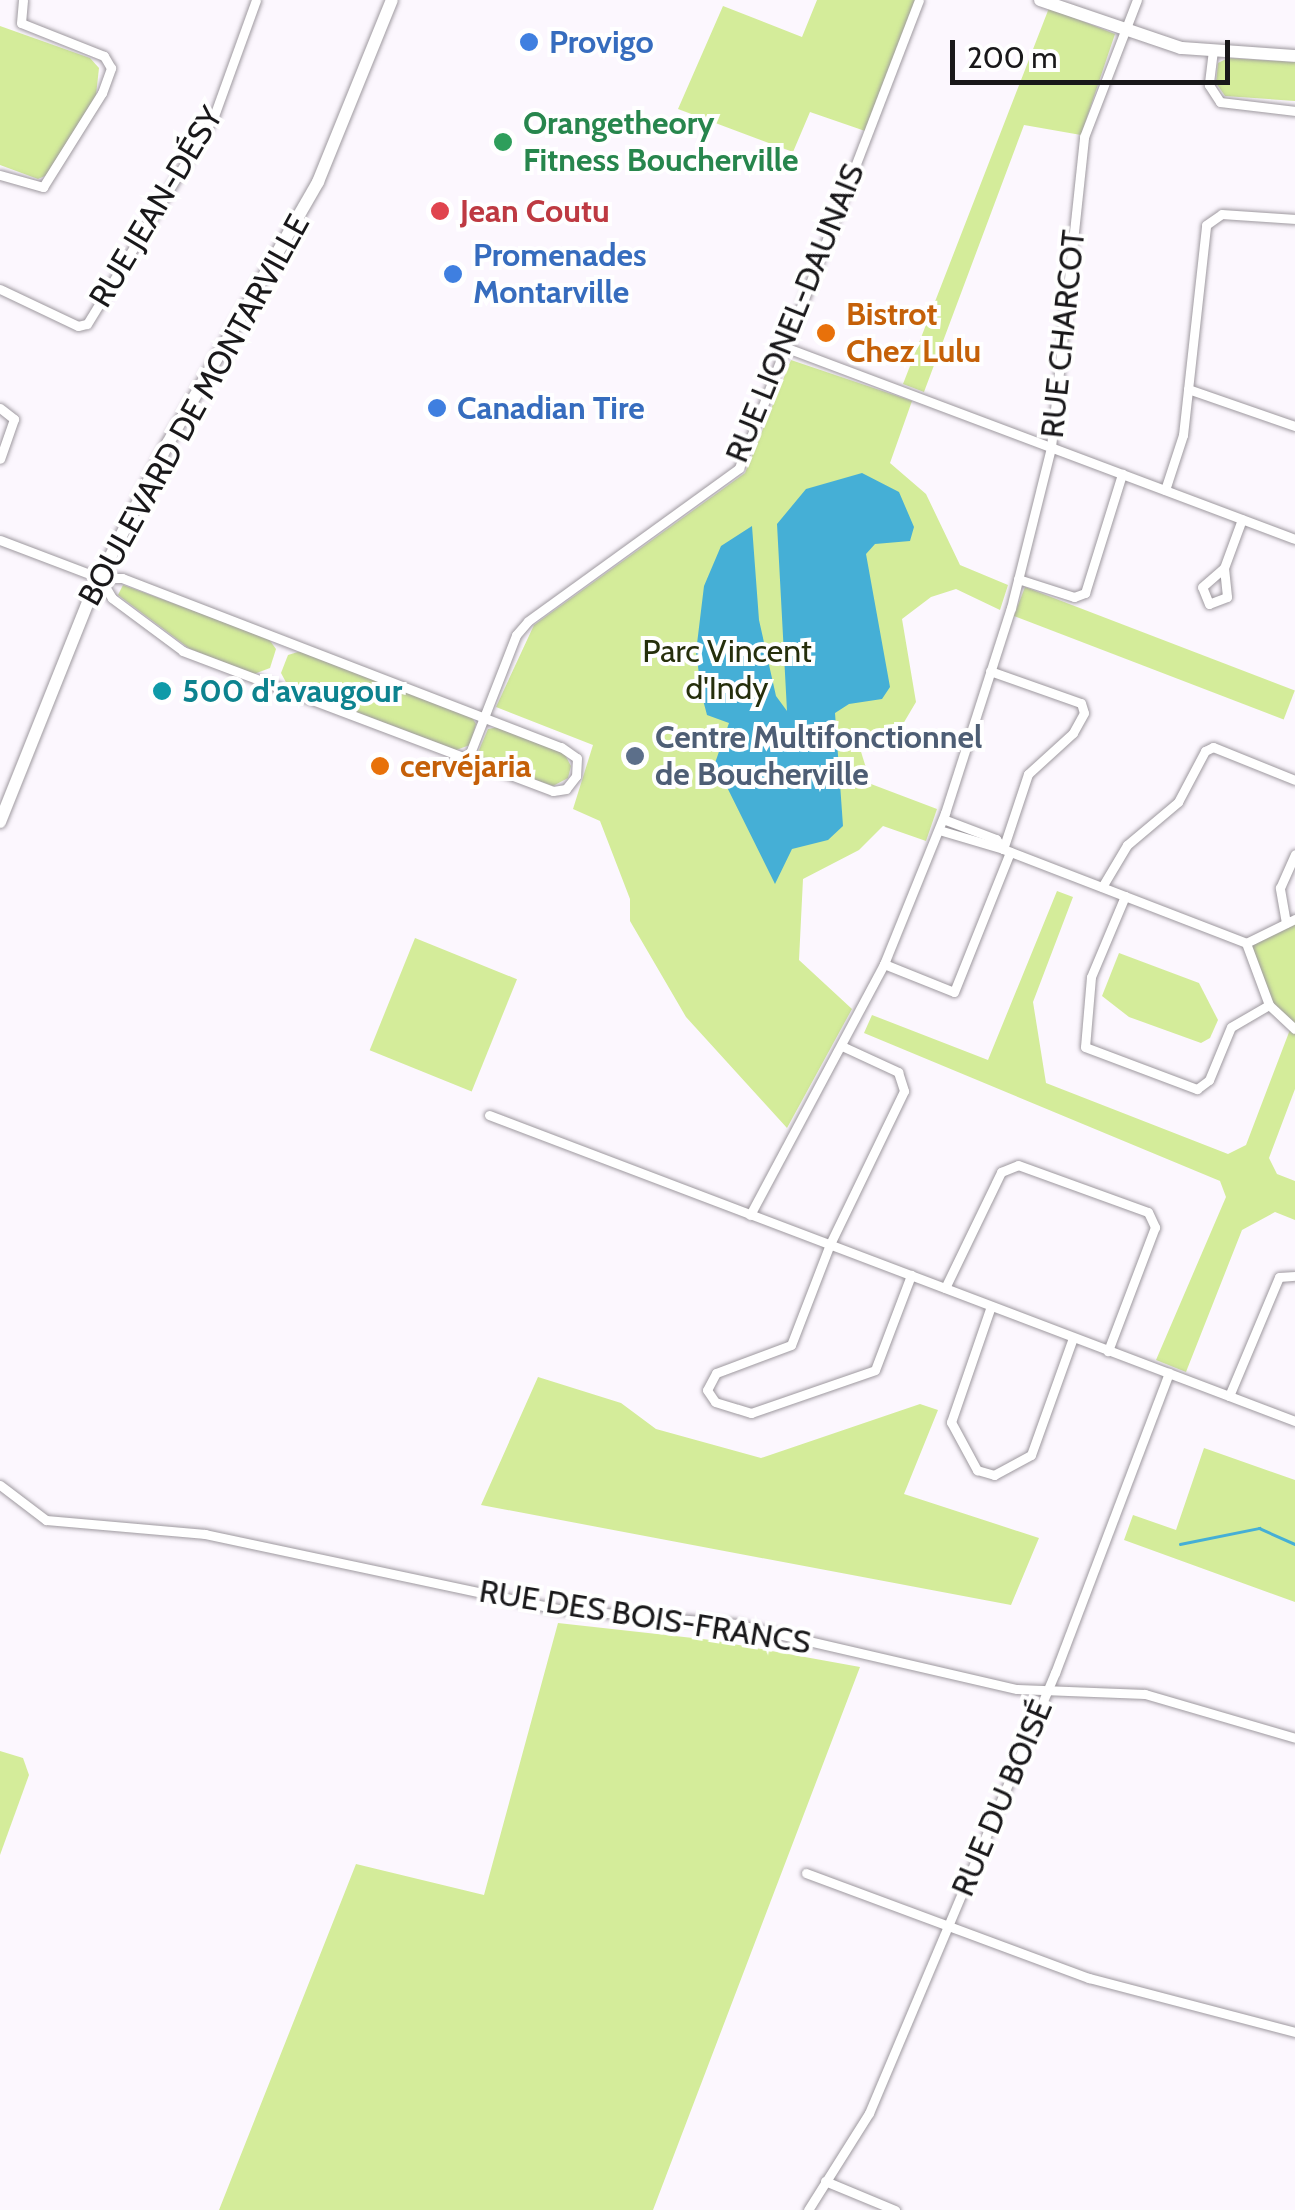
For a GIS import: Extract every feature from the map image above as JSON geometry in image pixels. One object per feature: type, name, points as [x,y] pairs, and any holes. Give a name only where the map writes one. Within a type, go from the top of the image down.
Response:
[{"type":"street","points":[[0,175],[42,188],[102,93],[110,68],[104,56],[22,23],[23,0]]},
{"type":"street","name":"RUE JEAN-DÉSY","points":[[0,290],[78,326],[87,324],[214,116],[256,0]]},
{"type":"street","name":"BOULEVARD DE MONTARVILLE","points":[[0,822],[100,578],[168,443],[318,182],[392,0]]},
{"type":"street","name":"RUE LIONEL-DAUNAIS","points":[[467,760],[516,636],[528,621],[739,468],[918,0]]},
{"type":"street","points":[[1040,0],[1124,32],[1214,50],[1295,56]]},
{"type":"street","name":"RUE CHARCOT","points":[[750,1215],[844,1048],[884,964],[943,819],[1018,579],[1051,447],[1084,136],[1136,0]]},
{"type":"street","points":[[1214,50],[1209,85],[1220,102],[1295,111]]},
{"type":"street","points":[[1166,490],[1188,388],[1206,225],[1222,214],[1295,219]]},
{"type":"street","points":[[787,348],[1295,539]]},
{"type":"street","points":[[1188,388],[1295,426]]},
{"type":"street","points":[[0,408],[12,414],[5,428],[0,459]]},
{"type":"street","points":[[1018,579],[1074,597],[1086,593],[1122,474]]},
{"type":"street","points":[[1224,568],[1242,519]]},
{"type":"street","points":[[0,540],[100,578],[122,578],[572,752],[576,776],[556,791],[184,652],[112,598],[100,578]]},
{"type":"street","points":[[884,964],[954,992],[1007,850],[1028,774],[1073,733],[1084,713],[1081,702],[990,671]]},
{"type":"street","points":[[1102,887],[1126,845],[1178,802],[1205,751],[1213,747],[1295,780]]},
{"type":"street","points":[[943,819],[996,839],[1007,850]]},
{"type":"street","points":[[939,830],[1007,850],[1246,943],[1290,921],[1280,888],[1295,854]]},
{"type":"street","points":[[1125,896],[1091,977],[1085,1047],[1197,1088],[1209,1080],[1232,1027],[1269,1004]]},
{"type":"street","points":[[1246,943],[1269,1004],[1295,1029]]},
{"type":"street","points":[[844,1048],[898,1072],[904,1084],[830,1244],[791,1345],[716,1373],[707,1390],[715,1402],[751,1413],[875,1370],[911,1275]]},
{"type":"street","points":[[489,1115],[1295,1420]]},
{"type":"street","points":[[945,1288],[1001,1172],[1018,1165],[1148,1212],[1155,1228],[1108,1351]]},
{"type":"street","points":[[1229,1396],[1279,1277],[1295,1276]]},
{"type":"street","points":[[991,1306],[951,1422],[978,1470],[994,1475],[1031,1455],[1073,1338]]},
{"type":"street","name":"RUE DU BOISÉ","points":[[808,2210],[869,2113],[1048,1689],[1169,1373]]},
{"type":"street","name":"RUE DES BOIS-FRANCS","points":[[0,1485],[46,1520],[205,1534],[558,1609],[734,1624],[994,1684],[1145,1694],[1295,1738]]},
{"type":"street","points":[[806,1872],[1089,1978],[1295,2032]]},
{"type":"street","points":[[825,2181],[895,2210]]},
{"type":"green space","points":[[817,0],[919,0],[868,132],[810,112],[793,152],[678,109],[723,6],[802,37]]},
{"type":"green space","points":[[1049,8],[1115,34],[1081,135],[1024,125],[924,392],[903,384]]},
{"type":"green space","points":[[0,26],[90,58],[99,68],[96,95],[47,175],[38,179],[0,165]]},
{"type":"green space","points":[[1228,58],[1295,62],[1295,101],[1225,96],[1216,83],[1218,63]]},
{"type":"green space","name":"Parc Vincent d'Indy","points":[[791,360],[912,401],[890,463],[926,494],[960,565],[1008,585],[1000,610],[956,589],[931,597],[902,619],[916,702],[903,724],[858,742],[871,784],[937,809],[926,841],[883,826],[859,850],[803,879],[799,960],[852,1009],[787,1128],[686,1017],[630,921],[630,899],[600,821],[573,809],[593,745],[496,707],[534,625],[745,473]]},
{"type":"green space","points":[[123,585],[268,638],[276,649],[270,668],[254,674],[190,649],[118,595]]},
{"type":"green space","points":[[1025,587],[1295,691],[1284,720],[1014,616]]},
{"type":"green space","points":[[301,651],[471,716],[476,724],[470,745],[456,750],[288,686],[281,673],[288,655]]},
{"type":"green space","points":[[499,727],[563,751],[571,766],[568,778],[553,786],[486,762],[479,750],[488,729]]},
{"type":"green space","points":[[1057,891],[1073,897],[1033,1002],[1046,1083],[1228,1154],[1246,1145],[1291,1027],[1279,1018],[1246,943],[1295,919],[1295,1089],[1269,1158],[1277,1174],[1295,1181],[1295,1220],[1275,1212],[1242,1230],[1186,1372],[1156,1360],[1226,1197],[1220,1181],[864,1033],[872,1015],[988,1060]]},
{"type":"green space","points":[[415,938],[517,979],[472,1091],[370,1050]]},
{"type":"green space","points":[[1119,953],[1199,983],[1218,1020],[1210,1038],[1201,1043],[1129,1017],[1102,996]]},
{"type":"green space","points":[[538,1377],[621,1403],[656,1429],[761,1458],[920,1404],[938,1410],[904,1494],[1039,1538],[1011,1605],[481,1505]]},
{"type":"green space","points":[[1204,1448],[1295,1480],[1295,1602],[1124,1540],[1133,1515],[1176,1530]]},
{"type":"green space","points":[[558,1623],[711,1640],[860,1667],[653,2210],[219,2210],[356,1864],[484,1895]]},
{"type":"green space","points":[[0,1751],[23,1758],[29,1775],[0,1855]]},
{"type":"water","points":[[862,473],[899,492],[914,527],[910,541],[875,544],[866,554],[890,687],[882,699],[849,704],[835,713],[843,826],[828,840],[792,849],[775,884],[715,763],[729,723],[707,715],[702,696],[696,652],[704,586],[721,546],[752,526],[759,620],[776,696],[787,711],[777,524],[806,489]]},
{"type":"waterway","points":[[1180,1544],[1259,1528],[1295,1544]]},
{"type":"place","name":"Provigo","points":[[529,42]]},
{"type":"place","name":"Orangetheory Fitness Boucherville","points":[[503,142]]},
{"type":"place","name":"Jean Coutu","points":[[440,211]]},
{"type":"place","name":"Promenades Montarville","points":[[453,274]]},
{"type":"place","name":"Bistrot Chez Lulu","points":[[826,333]]},
{"type":"place","name":"Canadian Tire","points":[[437,408]]},
{"type":"place","name":"500 d'avaugour","points":[[162,691]]},
{"type":"place","name":"Centre Multifonctionnel de Boucherville","points":[[635,756]]},
{"type":"place","name":"cervéjaria","points":[[380,766]]}]
